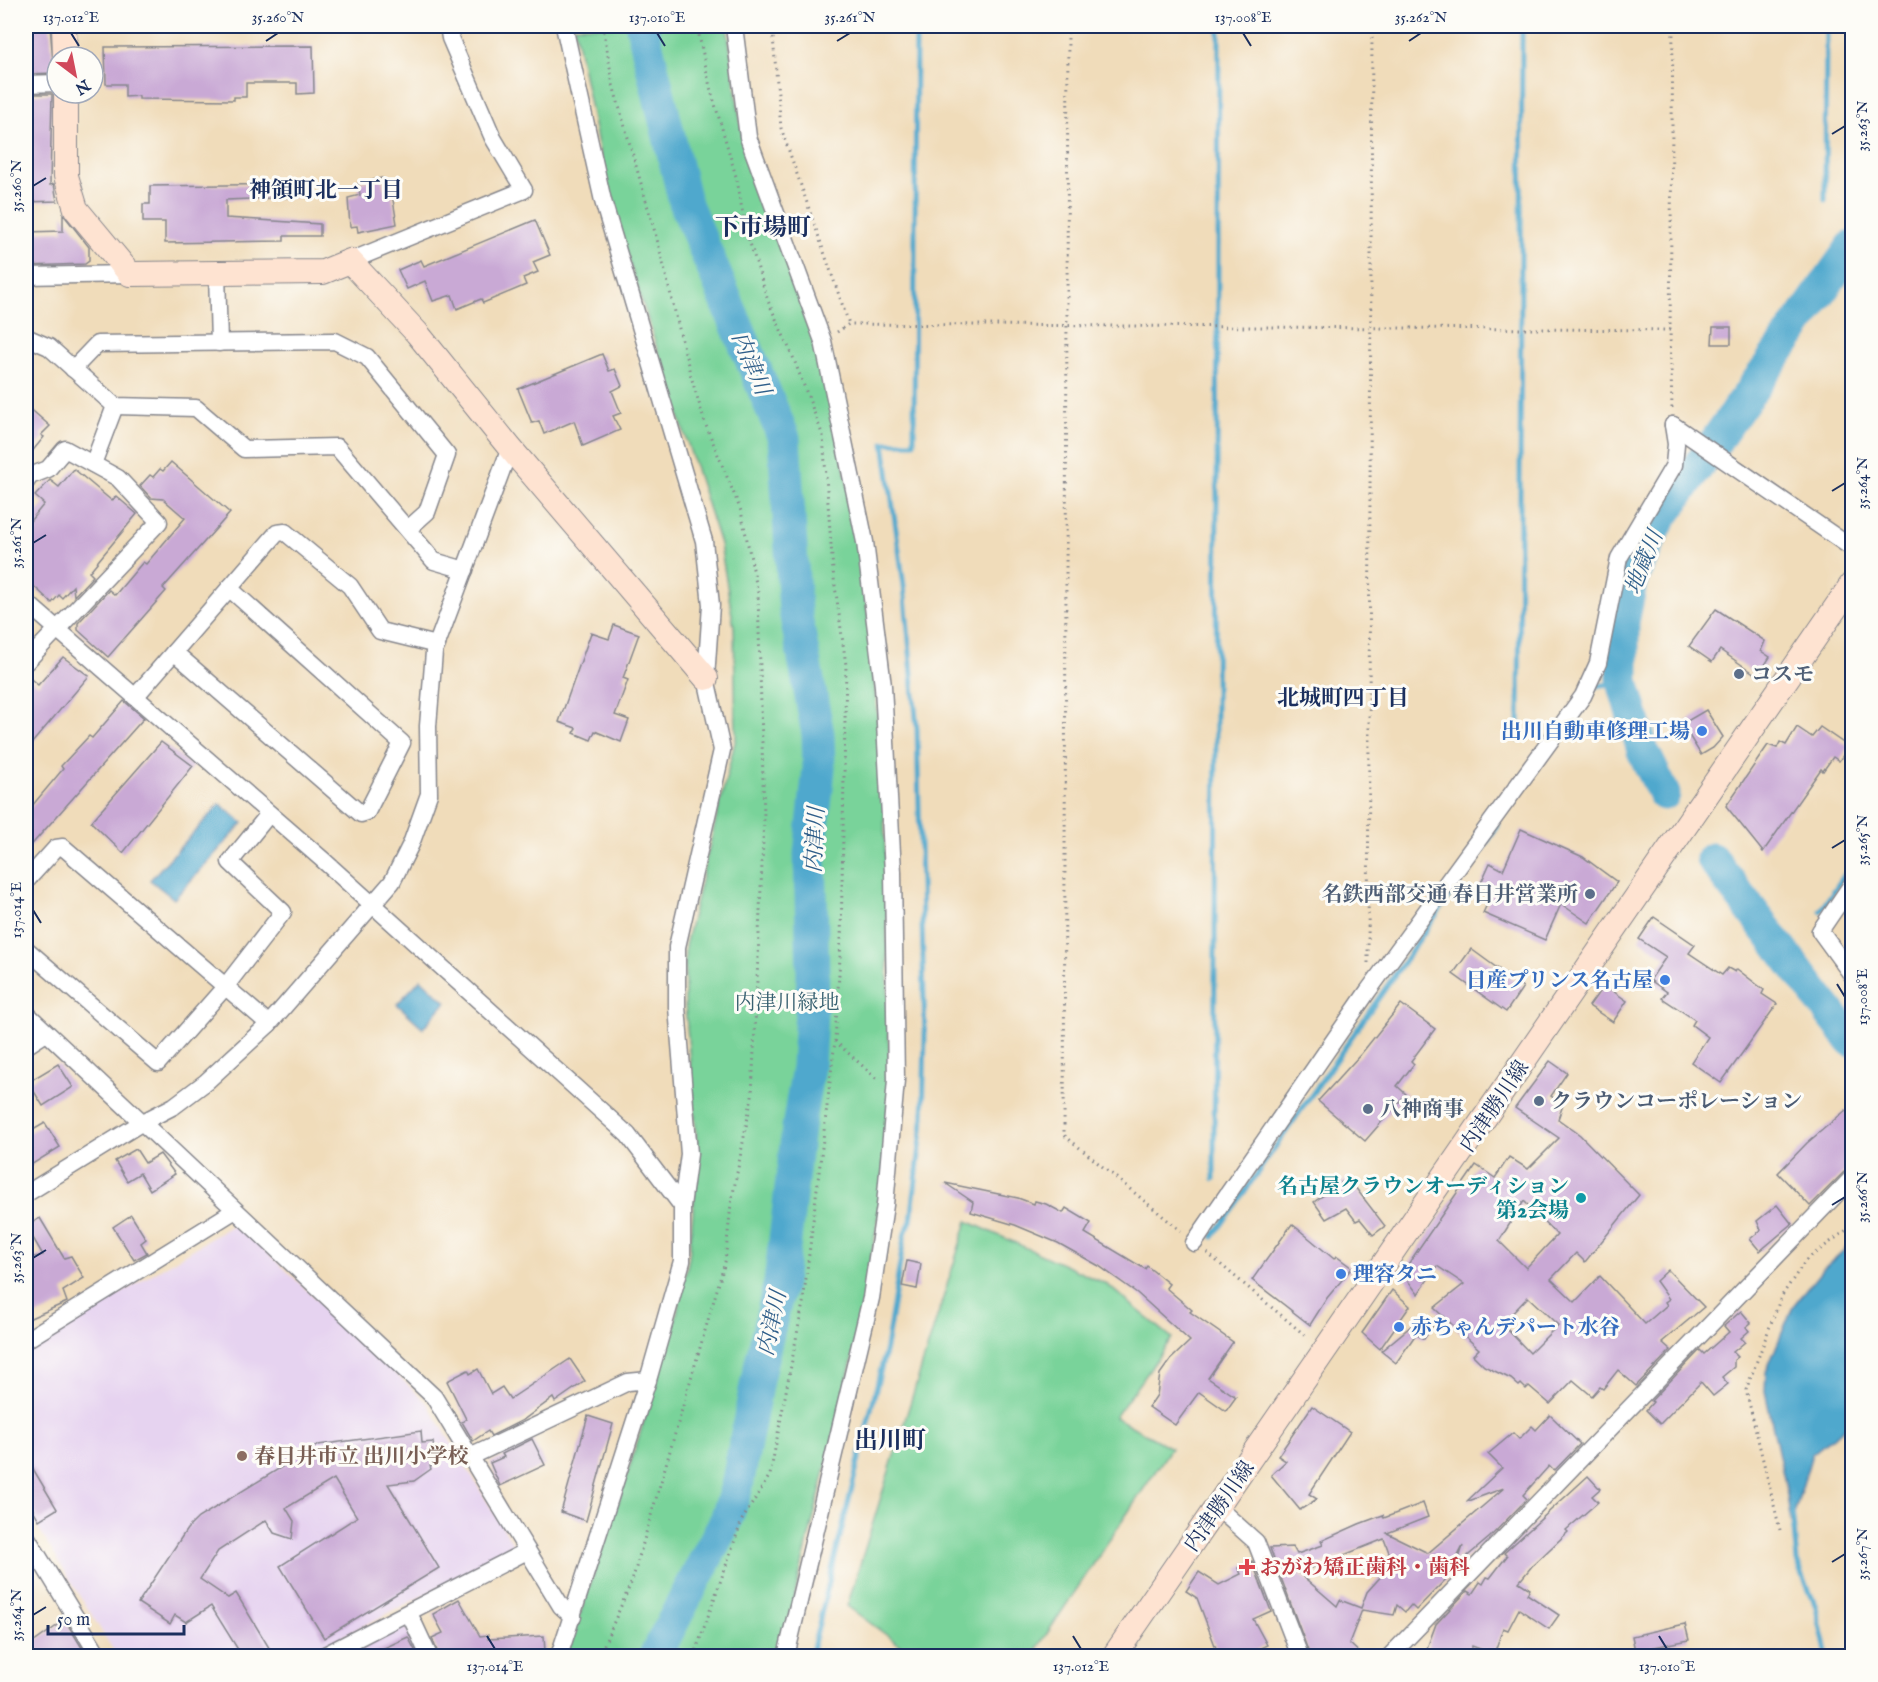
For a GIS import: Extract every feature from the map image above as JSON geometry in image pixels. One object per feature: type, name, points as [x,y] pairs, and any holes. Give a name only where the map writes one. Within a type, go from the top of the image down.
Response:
[{"type":"main road","points":[[64,26],[65,45]]},
{"type":"main road","points":[[66,105],[66,176],[76,209],[130,274],[323,272],[350,261],[417,333],[510,448],[706,678]]},
{"type":"main road","name":"内津勝川線","points":[[1114,1656],[1852,584]]},
{"type":"street","points":[[350,261],[524,190],[493,138],[450,38],[448,26]]},
{"type":"street","points":[[559,1656],[648,1380],[682,1261],[682,1206],[689,1154],[677,1007],[677,947],[722,750],[706,678],[711,605],[704,541],[603,201],[564,26]]},
{"type":"street","points":[[734,26],[748,137],[823,341],[865,542],[883,686],[893,872],[896,1080],[885,1205],[871,1298],[786,1656]]},
{"type":"street","points":[[26,84],[45,83]]},
{"type":"street","points":[[217,273],[219,343]]},
{"type":"street","points":[[26,276],[130,274]]},
{"type":"street","points":[[26,337],[49,347],[115,406],[196,408],[244,449],[337,447],[434,561],[465,570]]},
{"type":"street","points":[[73,369],[97,344],[335,341],[367,357],[447,455],[427,512],[408,529]]},
{"type":"street","points":[[93,464],[115,406]]},
{"type":"street","points":[[1194,1243],[1368,991],[1583,696],[1598,663],[1619,558],[1674,465],[1676,444],[1673,425]]},
{"type":"street","points":[[1673,425],[1852,548]]},
{"type":"street","points":[[26,1194],[141,1123],[174,1106],[206,1082],[269,1024],[371,903],[392,882],[411,844],[429,794],[428,726],[434,652],[510,448]]},
{"type":"street","points":[[26,662],[159,522],[118,478],[65,449],[48,469],[27,477]]},
{"type":"street","points":[[135,697],[277,533],[285,532],[350,586],[380,631],[437,645]]},
{"type":"street","points":[[174,651],[361,814],[367,812],[402,743],[229,588]]},
{"type":"street","points":[[26,602],[371,903],[628,1135],[682,1206]]},
{"type":"street","points":[[26,949],[158,1064],[225,987],[283,912],[230,862],[269,814]]},
{"type":"street","points":[[26,881],[56,848],[63,847],[269,1024]]},
{"type":"street","points":[[1852,884],[1820,932],[1852,975]]},
{"type":"street","points":[[26,1014],[434,1396],[561,1606],[573,1617]]},
{"type":"street","points":[[26,1046],[46,1033]]},
{"type":"street","points":[[1390,1656],[1852,1178]]},
{"type":"street","points":[[26,1340],[234,1211]]},
{"type":"street","points":[[470,1457],[628,1382],[648,1380]]},
{"type":"street","points":[[1218,1508],[1256,1542],[1300,1656]]},
{"type":"street","points":[[26,1536],[99,1656]]},
{"type":"street","points":[[323,1656],[527,1551]]},
{"type":"street","points":[[409,1613],[429,1656]]},
{"type":"path","points":[[599,1656],[632,1581],[725,1262],[731,1204],[752,1096],[764,818],[758,593],[741,511],[705,423],[690,373],[658,243],[613,85],[603,26]]},
{"type":"path","points":[[694,1656],[742,1520],[770,1475],[803,1303],[835,1041],[841,940],[846,665],[833,571],[823,436],[804,383],[768,301],[755,259],[745,226],[737,180],[710,87],[697,26]]},
{"type":"path","points":[[772,26],[781,128],[849,324]]},
{"type":"path","points":[[1068,26],[1064,1136],[1325,1352]]},
{"type":"path","points":[[1368,991],[1372,26]]},
{"type":"path","points":[[1673,26],[1670,330],[1673,425]]},
{"type":"path","points":[[823,341],[849,324],[1670,330]]},
{"type":"path","points":[[804,383],[811,382]]},
{"type":"path","points":[[835,1041],[872,1077],[880,1081]]},
{"type":"path","points":[[1780,1530],[1746,1390],[1781,1297],[1806,1260],[1852,1226]]},
{"type":"shaded area","name":"春日井市立 出川小学校","points":[[231,1226],[239,1226],[427,1403],[512,1542],[511,1551],[304,1656],[117,1656],[26,1509],[26,1351]]},
{"type":"shaded area","points":[[401,1627],[408,1628],[421,1656],[342,1656]]},
{"type":"green space","name":"内津川緑地","points":[[574,26],[727,26],[743,141],[822,357],[856,526],[871,638],[884,805],[890,1079],[881,1204],[852,1360],[780,1656],[566,1656],[621,1494],[675,1322],[689,1258],[698,1154],[685,1004],[685,946],[736,738],[734,627],[720,544],[609,199]]},
{"type":"green space","points":[[967,1221],[1106,1284],[1172,1338],[1115,1417],[1171,1448],[1032,1656],[915,1656],[847,1606]]},
{"type":"water","points":[[220,804],[243,823],[174,899],[150,880]]},
{"type":"water","points":[[421,979],[446,1002],[423,1028],[397,1004]]},
{"type":"water","points":[[1852,1243],[1852,1422],[1812,1454],[1791,1524],[1786,1488],[1765,1391],[1766,1372],[1793,1306],[1822,1270]]},
{"type":"building","points":[[26,26],[50,26],[52,45],[45,45],[45,73],[26,74]]},
{"type":"building","points":[[313,46],[314,93],[297,94],[297,83],[246,83],[246,97],[234,97],[234,100],[125,97],[125,84],[106,84],[105,47]]},
{"type":"building","points":[[26,94],[45,94],[45,105],[52,105],[50,185],[54,184],[57,201],[27,202]]},
{"type":"building","points":[[382,178],[384,189],[391,188],[397,224],[358,232],[357,226],[350,227],[348,198],[360,195],[358,183]]},
{"type":"building","points":[[299,184],[299,197],[226,200],[226,218],[320,224],[320,236],[284,236],[284,241],[165,243],[165,222],[143,222],[143,204],[150,204],[150,186]]},
{"type":"building","points":[[63,214],[89,247],[89,261],[85,264],[26,266],[26,232],[63,231]]},
{"type":"building","points":[[535,220],[550,255],[533,262],[538,272],[523,278],[526,285],[483,303],[481,299],[457,309],[452,295],[433,301],[425,281],[407,289],[398,270],[421,260],[424,266]]},
{"type":"building","points":[[1713,327],[1731,327],[1731,344],[1712,344]]},
{"type":"building","points":[[602,354],[609,371],[615,369],[622,386],[612,391],[621,413],[613,416],[620,430],[583,446],[574,421],[544,434],[539,421],[532,423],[518,389]]},
{"type":"building","points":[[26,405],[50,426],[41,435],[44,437],[26,459]]},
{"type":"building","points":[[171,462],[230,513],[163,588],[166,591],[108,657],[78,630],[78,623],[109,590],[115,595],[143,562],[146,564],[185,518],[163,499],[151,498],[140,486],[150,475],[153,477],[160,469],[163,471]]},
{"type":"building","points":[[74,469],[112,501],[116,496],[137,514],[89,572],[93,576],[74,596],[73,586],[62,598],[59,595],[52,603],[26,579],[26,526],[44,504],[35,496],[50,480],[59,487]]},
{"type":"building","points":[[1716,609],[1765,641],[1761,651],[1770,657],[1758,676],[1720,650],[1712,662],[1689,646]]},
{"type":"building","points":[[614,625],[639,634],[623,678],[628,680],[615,715],[629,720],[621,742],[595,731],[591,740],[574,733],[576,728],[559,722],[591,633],[609,639]]},
{"type":"building","points":[[63,657],[89,676],[26,750],[26,675],[38,685]]},
{"type":"building","points":[[124,701],[144,718],[26,851],[26,813],[63,769],[61,766],[89,736],[92,738]]},
{"type":"building","name":"出川自動車修理工場","points":[[1706,710],[1723,737],[1713,748],[1701,755],[1682,724]]},
{"type":"building","points":[[1797,727],[1812,737],[1820,727],[1849,747],[1839,761],[1833,757],[1823,771],[1821,769],[1763,852],[1726,806],[1768,745],[1777,748],[1780,742],[1786,745]]},
{"type":"building","points":[[161,742],[193,766],[123,853],[91,822]]},
{"type":"building","points":[[1521,829],[1583,857],[1617,882],[1589,923],[1561,904],[1545,940],[1483,913],[1493,891],[1480,885],[1490,863],[1503,870]]},
{"type":"building","points":[[1654,917],[1695,945],[1689,953],[1722,975],[1728,968],[1735,972],[1737,969],[1764,990],[1762,994],[1777,1004],[1721,1083],[1691,1062],[1708,1037],[1692,1025],[1695,1020],[1662,998],[1667,992],[1650,980],[1666,957],[1639,939]]},
{"type":"building","points":[[1471,949],[1523,987],[1506,1012],[1453,974]]},
{"type":"building","points":[[1604,985],[1627,1001],[1613,1022],[1589,1006]]},
{"type":"building","points":[[1401,1004],[1435,1029],[1411,1061],[1414,1064],[1397,1086],[1406,1094],[1365,1141],[1318,1101],[1361,1054]]},
{"type":"building","points":[[1550,1061],[1567,1073],[1551,1096],[1563,1105],[1558,1119],[1580,1135],[1639,1195],[1585,1262],[1576,1253],[1551,1279],[1575,1302],[1600,1276],[1645,1324],[1667,1305],[1665,1302],[1669,1299],[1656,1281],[1668,1270],[1704,1307],[1662,1342],[1671,1350],[1636,1386],[1618,1370],[1603,1389],[1600,1387],[1592,1396],[1573,1380],[1550,1404],[1529,1386],[1526,1389],[1521,1384],[1519,1386],[1511,1379],[1484,1366],[1473,1355],[1479,1349],[1434,1308],[1464,1284],[1437,1266],[1418,1294],[1402,1273],[1476,1165],[1495,1178],[1509,1157],[1528,1169],[1559,1138],[1515,1108]],"holes":[[[1524,1201],[1557,1235],[1526,1268],[1499,1241]],[[1528,1297],[1558,1325],[1530,1353],[1502,1324]]]},
{"type":"building","points":[[58,1064],[73,1087],[43,1106],[28,1082]]},
{"type":"building","points":[[1846,1110],[1852,1118],[1852,1164],[1810,1206],[1778,1173],[1807,1143]]},
{"type":"building","points":[[45,1123],[60,1147],[26,1168],[26,1134]]},
{"type":"building","points":[[136,1149],[145,1163],[160,1154],[175,1174],[150,1190],[140,1173],[127,1181],[115,1161]]},
{"type":"building","points":[[1348,1178],[1385,1226],[1373,1235],[1360,1219],[1356,1221],[1346,1208],[1326,1219],[1314,1202]]},
{"type":"building","points":[[945,1183],[1018,1198],[1034,1204],[1035,1201],[1063,1213],[1066,1208],[1091,1223],[1085,1233],[1145,1269],[1147,1266],[1169,1284],[1166,1288],[1192,1310],[1190,1312],[1233,1342],[1208,1378],[1236,1397],[1226,1411],[1199,1392],[1175,1425],[1149,1407],[1157,1395],[1160,1374],[1170,1360],[1190,1341],[1137,1293],[1099,1266],[1058,1243],[1015,1225],[971,1212],[973,1202]]},
{"type":"building","points":[[1777,1205],[1792,1224],[1760,1251],[1750,1239],[1761,1230],[1757,1221]]},
{"type":"building","points":[[131,1215],[146,1239],[141,1243],[147,1253],[134,1260],[113,1227]]},
{"type":"building","points":[[40,1218],[64,1258],[71,1256],[84,1278],[63,1291],[67,1302],[26,1320],[26,1259],[43,1255],[26,1226]]},
{"type":"building","points":[[1292,1224],[1334,1259],[1336,1256],[1352,1268],[1327,1298],[1310,1325],[1252,1280]]},
{"type":"building","points":[[907,1261],[921,1264],[917,1289],[902,1286]]},
{"type":"building","points":[[1392,1290],[1410,1306],[1380,1349],[1362,1333]]},
{"type":"building","points":[[1741,1311],[1751,1323],[1746,1327],[1749,1331],[1741,1338],[1745,1342],[1733,1352],[1738,1357],[1734,1360],[1734,1367],[1722,1377],[1728,1384],[1713,1396],[1701,1382],[1660,1424],[1646,1410],[1653,1402],[1651,1401],[1700,1350],[1704,1354],[1729,1332],[1724,1326]]},
{"type":"building","points":[[1422,1317],[1433,1326],[1424,1339],[1416,1334],[1396,1363],[1381,1351]]},
{"type":"building","points":[[570,1359],[585,1381],[555,1402],[553,1398],[523,1420],[491,1436],[488,1431],[473,1441],[462,1422],[466,1419],[447,1381],[468,1370],[470,1374],[478,1369],[491,1394],[502,1387],[510,1399]]},
{"type":"building","points":[[1312,1406],[1350,1432],[1309,1494],[1317,1499],[1300,1510],[1271,1475],[1286,1461],[1278,1456]]},
{"type":"building","points":[[1550,1415],[1580,1444],[1554,1471],[1549,1466],[1523,1495],[1527,1499],[1490,1537],[1457,1565],[1463,1546],[1446,1579],[1416,1610],[1411,1605],[1405,1612],[1397,1605],[1394,1615],[1362,1610],[1349,1643],[1363,1656],[1310,1656],[1270,1548],[1293,1547],[1297,1554],[1323,1545],[1321,1541],[1359,1524],[1383,1515],[1384,1518],[1423,1503],[1428,1517],[1387,1533],[1428,1553],[1504,1488],[1466,1502],[1502,1468],[1488,1454],[1513,1433],[1519,1439],[1532,1426],[1536,1430]],"holes":[[[1384,1539],[1393,1563],[1367,1592],[1361,1608],[1340,1600],[1337,1606],[1299,1573]]]},
{"type":"building","points":[[588,1416],[613,1424],[586,1521],[561,1512]]},
{"type":"building","points":[[421,1431],[422,1443],[433,1442],[436,1466],[430,1466],[431,1469],[414,1481],[388,1484],[439,1568],[324,1638],[280,1566],[357,1517],[334,1479],[286,1508],[294,1521],[292,1539],[274,1533],[266,1520],[218,1551],[200,1579],[228,1598],[236,1593],[274,1656],[242,1656],[211,1606],[186,1622],[175,1615],[170,1624],[138,1603],[187,1529],[198,1518],[318,1445]]},
{"type":"building","points":[[532,1439],[545,1465],[500,1486],[490,1463],[504,1457],[502,1454]]},
{"type":"building","points":[[26,1457],[57,1509],[39,1520],[26,1497]]},
{"type":"building","points":[[1588,1476],[1600,1489],[1592,1496],[1598,1502],[1566,1530],[1568,1532],[1532,1566],[1519,1582],[1530,1589],[1527,1594],[1559,1615],[1549,1629],[1519,1609],[1508,1630],[1503,1628],[1494,1654],[1472,1646],[1471,1656],[1424,1656],[1436,1624],[1467,1591],[1472,1594],[1480,1582],[1483,1584],[1487,1577],[1490,1578],[1507,1556],[1504,1553]]},
{"type":"building","points":[[1252,1561],[1271,1611],[1253,1619],[1267,1645],[1244,1656],[1219,1656],[1197,1598],[1186,1591],[1199,1572],[1219,1585],[1241,1574],[1238,1568]]},
{"type":"building","points":[[459,1599],[480,1636],[488,1635],[488,1639],[544,1636],[545,1652],[539,1652],[539,1656],[439,1656],[432,1638],[443,1633],[433,1614]]},
{"type":"building","points":[[65,1620],[87,1656],[26,1656],[26,1648]]},
{"type":"building","points":[[1685,1624],[1689,1640],[1635,1651],[1632,1636]]},
{"type":"building","points":[[408,1637],[418,1656],[367,1656]]},
{"type":"waterway","name":"内津川","points":[[642,26],[685,202],[784,438],[795,611],[818,734],[819,768],[810,854],[813,975],[808,1067],[798,1128],[780,1283],[758,1375],[737,1486],[726,1520],[655,1656]]},
{"type":"waterway","points":[[811,1656],[886,1348],[905,1233],[911,1221],[923,1122],[925,1036],[917,729],[904,586],[884,443],[914,443],[916,26]]},
{"type":"waterway","points":[[1214,1179],[1219,26]]},
{"type":"waterway","points":[[1519,740],[1522,26]]},
{"type":"waterway","points":[[1825,200],[1826,26]]},
{"type":"waterway","name":"地蔵川","points":[[1664,794],[1643,751],[1623,682],[1623,622],[1632,578],[1658,523],[1852,247]]},
{"type":"waterway","points":[[1592,691],[1596,686],[1623,682]]},
{"type":"waterway","points":[[1213,1237],[1498,826]]},
{"type":"waterway","name":"地蔵川","points":[[1712,859],[1852,1041]]},
{"type":"waterway","points":[[1820,911],[1852,864]]},
{"type":"waterway","points":[[1792,1510],[1797,1562],[1816,1607],[1827,1656]]},
{"type":"place","name":"コスモ","points":[[1739,674]]},
{"type":"place","name":"出川自動車修理工場","points":[[1702,731]]},
{"type":"place","name":"名鉄西部交通 春日井営業所","points":[[1590,894]]},
{"type":"place","name":"日産プリンス名古屋","points":[[1665,980]]},
{"type":"place","name":"クラウンコーポレーション","points":[[1539,1101]]},
{"type":"place","name":"八神商事","points":[[1368,1109]]},
{"type":"place","name":"名古屋クラウンオーディション 第2会場","points":[[1581,1198]]},
{"type":"place","name":"理容タニ","points":[[1341,1274]]},
{"type":"place","name":"赤ちゃんデパート水谷","points":[[1399,1327]]},
{"type":"place","name":"春日井市立 出川小学校","points":[[242,1456]]},
{"type":"place","name":"おがわ矯正歯科・歯科","points":[[1247,1567]]},
{"type":"district","name":"神領町北一丁目","points":[[326,189]]},
{"type":"district","name":"下市場町","points":[[763,227]]},
{"type":"district","name":"北城町四丁目","points":[[1343,697]]},
{"type":"district","name":"出川町","points":[[890,1440]]}]
